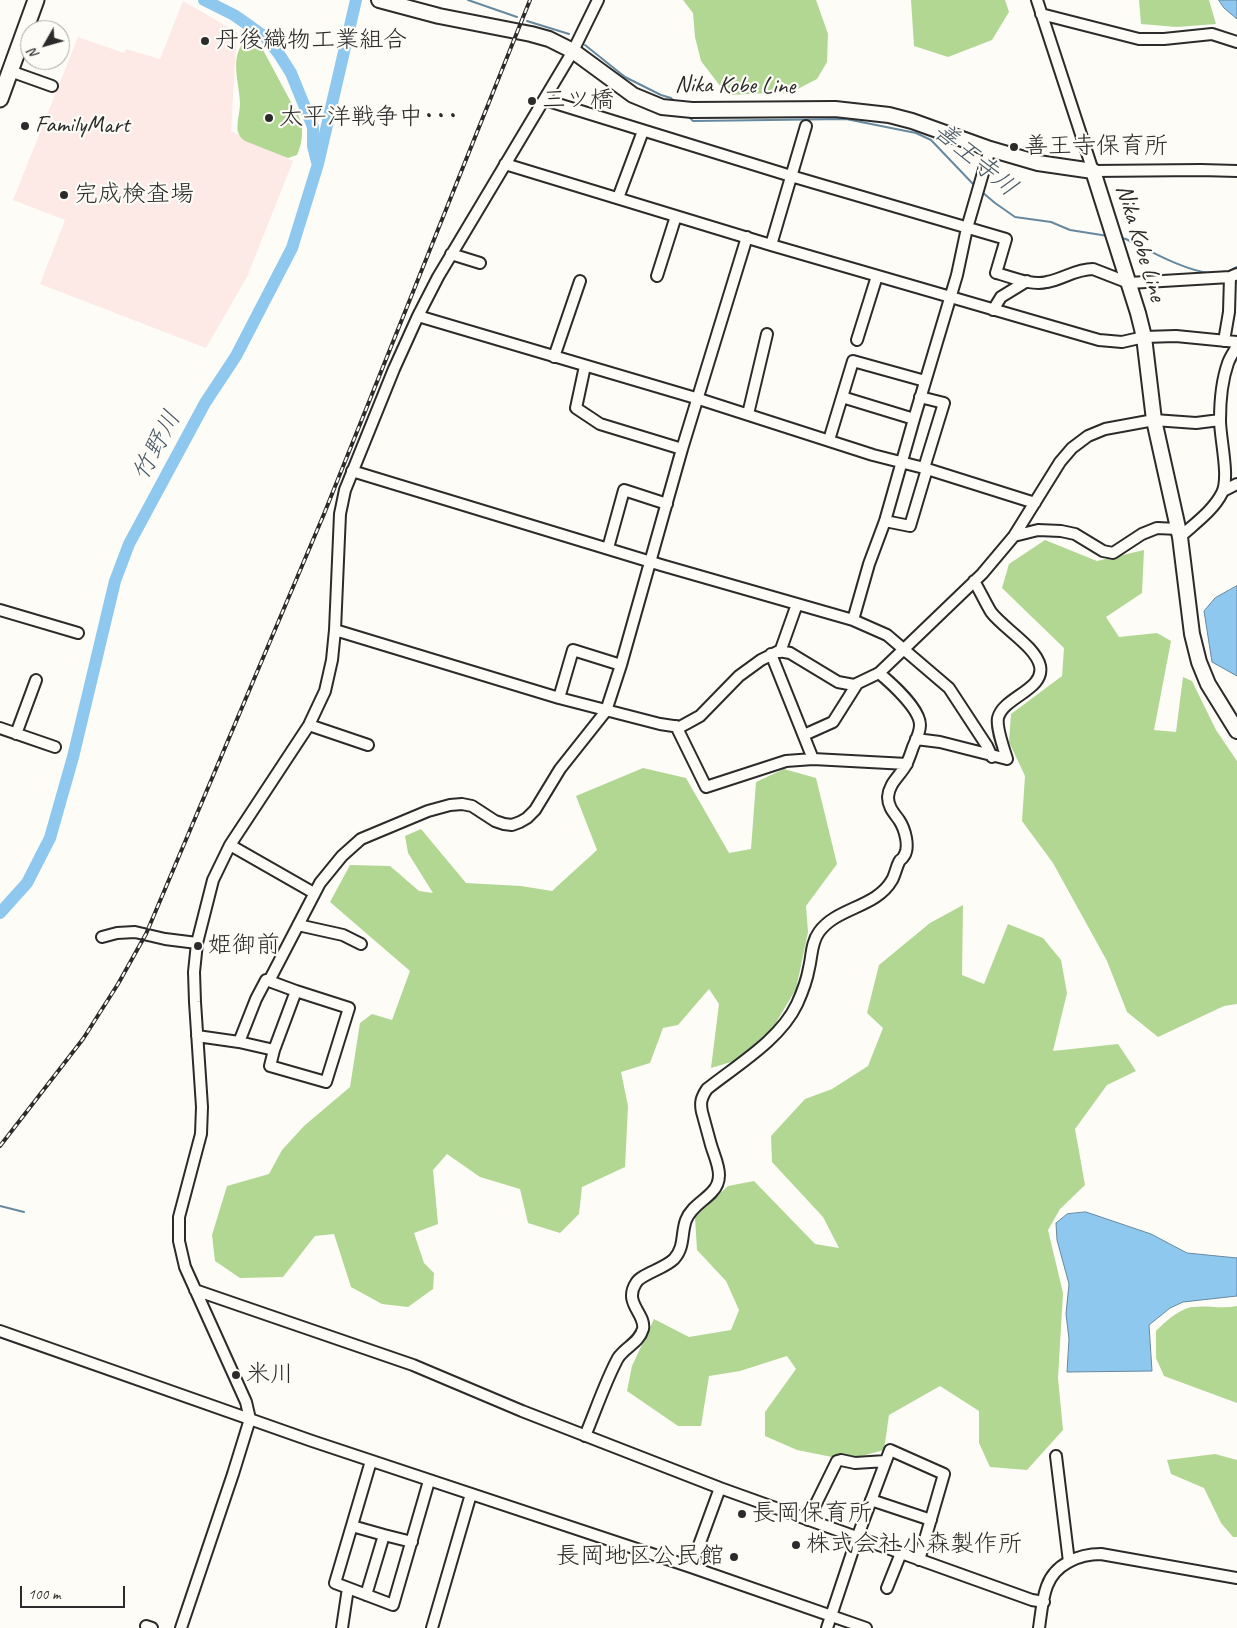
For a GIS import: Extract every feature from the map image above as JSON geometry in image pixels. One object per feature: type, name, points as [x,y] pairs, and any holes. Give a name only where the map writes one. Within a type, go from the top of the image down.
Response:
[{"type":"highway","points":[[0,99],[6,73],[36,0]]},
{"type":"main road","name":"Nika Kobe Line","points":[[378,0],[439,16],[549,39],[573,52],[633,95],[662,107],[676,110],[863,111],[912,121],[990,149],[1038,163],[1094,171],[1144,338],[1154,420],[1179,533],[1192,634],[1199,662],[1208,684],[1237,731]]},
{"type":"street","points":[[181,1628],[234,1474],[250,1419],[246,1402],[185,1267],[179,1241],[179,1216],[201,1134],[202,1107],[194,972],[197,943],[213,880],[230,845],[308,725],[325,690],[329,676],[335,630],[340,514],[345,490],[418,316],[451,254],[573,52],[598,0]]},
{"type":"street","points":[[1037,0],[1094,171],[1237,171]]},
{"type":"street","points":[[1041,14],[1139,38],[1164,40],[1212,34],[1237,42]]},
{"type":"street","points":[[6,73],[52,86]]},
{"type":"street","points":[[545,100],[1006,239],[996,273],[1027,282],[1046,283],[1087,269],[1094,269],[1129,283],[1233,275],[1224,341]]},
{"type":"street","points":[[770,245],[806,126]]},
{"type":"street","points":[[618,198],[644,131]]},
{"type":"street","points":[[853,620],[869,564],[885,521],[957,275],[966,228],[990,149]]},
{"type":"street","points":[[506,164],[770,245],[1098,340],[1122,342],[1144,338],[1176,336],[1237,342]]},
{"type":"street","points":[[657,276],[676,216]]},
{"type":"street","points":[[269,981],[314,893],[336,863],[361,840],[441,806],[462,804],[472,806],[495,821],[504,824],[512,825],[527,818],[544,797],[560,769],[606,711],[668,504],[682,449],[699,399],[747,237]]},
{"type":"street","points":[[451,254],[480,263]]},
{"type":"street","points":[[857,340],[877,276]]},
{"type":"street","points":[[554,357],[580,281]]},
{"type":"street","points":[[992,310],[1001,297],[1027,282]]},
{"type":"street","points":[[418,316],[699,399],[1035,503]]},
{"type":"street","points":[[748,414],[767,334]]},
{"type":"street","points":[[1014,536],[1038,530],[1061,531],[1075,534],[1103,551],[1113,553],[1142,534],[1158,528],[1179,533],[1215,504],[1223,491],[1225,483],[1220,420],[1223,386],[1228,363],[1237,346]]},
{"type":"street","points":[[829,440],[853,361],[925,381]]},
{"type":"street","points":[[585,366],[576,408],[600,424],[682,449]]},
{"type":"street","points":[[842,397],[914,419]]},
{"type":"street","points":[[885,521],[910,526],[944,403],[920,397]]},
{"type":"street","points":[[335,630],[559,698],[660,724],[680,727],[700,716],[739,676],[761,660],[776,653],[790,653],[838,682],[854,685],[879,673],[982,574],[1014,536],[1060,462],[1072,448],[1088,436],[1104,429],[1154,420],[1196,424],[1220,420]]},
{"type":"street","points":[[352,471],[853,620],[887,635],[949,688],[987,746],[992,757]]},
{"type":"street","points":[[1223,491],[1237,484]]},
{"type":"street","points":[[608,548],[624,490],[668,504]]},
{"type":"street","points":[[916,739],[940,742],[992,757],[1007,759],[998,718],[1003,709],[1030,688],[1038,679],[1041,668],[1031,650],[1004,626],[991,611],[974,581]]},
{"type":"street","points":[[797,604],[776,653],[813,759]]},
{"type":"street","points":[[0,610],[78,633]]},
{"type":"street","points":[[559,698],[573,650],[621,665]]},
{"type":"street","points":[[585,1436],[612,1370],[620,1356],[638,1339],[643,1328],[642,1318],[635,1308],[632,1297],[636,1282],[644,1276],[663,1268],[677,1256],[684,1240],[686,1220],[711,1193],[719,1181],[717,1163],[700,1104],[702,1097],[707,1089],[776,1033],[790,1018],[810,967],[813,943],[818,932],[828,922],[878,895],[892,880],[904,855],[906,846],[905,833],[900,821],[892,811],[888,798],[892,783],[907,764],[920,724],[915,711],[899,690],[879,673]]},
{"type":"street","points":[[16,734],[36,680]]},
{"type":"street","points":[[804,735],[833,722],[857,684]]},
{"type":"street","points":[[308,725],[368,745]]},
{"type":"street","points":[[676,726],[706,787],[786,761],[813,759],[907,764]]},
{"type":"street","points":[[0,728],[55,747]]},
{"type":"street","points":[[230,845],[314,893]]},
{"type":"street","points":[[298,925],[343,934],[361,944]]},
{"type":"street","points":[[102,937],[117,933],[134,932],[165,939],[197,943]]},
{"type":"street","points":[[239,1042],[256,999],[266,980],[296,990],[349,1008],[326,1082],[270,1066],[296,990]]},
{"type":"street","points":[[197,1036],[239,1042],[274,1050]]},
{"type":"street","points":[[195,1290],[413,1365],[522,1411],[720,1488],[1032,1600],[1044,1602]]},
{"type":"street","points":[[0,1331],[371,1461],[691,1567],[866,1628]]},
{"type":"street","points":[[827,1628],[857,1538],[890,1450],[944,1474],[919,1560]]},
{"type":"street","points":[[1056,1456],[1069,1562]]},
{"type":"street","points":[[371,1461],[335,1584],[394,1605],[429,1480]]},
{"type":"street","points":[[808,1520],[836,1461],[855,1463],[886,1461]]},
{"type":"street","points":[[691,1567],[720,1488]]},
{"type":"street","points":[[432,1628],[471,1494]]},
{"type":"street","points":[[871,1500],[931,1520]]},
{"type":"street","points":[[352,1526],[412,1542]]},
{"type":"street","points":[[366,1595],[384,1535]]},
{"type":"street","points":[[887,1588],[901,1553]]},
{"type":"street","points":[[1039,1628],[1047,1586],[1056,1571],[1074,1558],[1101,1554],[1237,1578]]},
{"type":"street","points":[[342,1628],[348,1588]]},
{"type":"shaded area","points":[[183,1],[237,32],[231,131],[293,161],[247,277],[206,348],[40,284],[65,220],[13,200],[65,70],[70,70],[70,57],[78,37],[124,53],[126,49],[160,59]]},
{"type":"green space","points":[[683,0],[816,0],[828,34],[827,62],[817,79],[792,92],[727,95],[701,61],[695,37],[693,13]]},
{"type":"green space","points":[[911,0],[1005,0],[1009,12],[992,40],[948,57],[914,46]]},
{"type":"green space","points":[[1139,0],[1209,0],[1216,24],[1177,27],[1141,24]]},
{"type":"green space","points":[[251,41],[262,48],[300,119],[302,137],[297,155],[288,158],[245,141],[238,133],[240,96],[236,72],[237,56],[244,42]]},
{"type":"green space","points":[[1045,540],[1097,561],[1144,550],[1142,593],[1106,617],[1119,637],[1157,633],[1171,641],[1154,730],[1176,732],[1183,677],[1192,681],[1216,730],[1237,761],[1237,1004],[1224,1006],[1158,1037],[1127,1012],[1107,961],[1053,863],[1022,821],[1025,776],[1009,742],[1011,714],[1062,676],[1064,648],[1002,588],[1009,564]]},
{"type":"green space","points":[[643,768],[686,778],[729,853],[751,849],[756,782],[784,769],[816,778],[837,864],[806,906],[808,932],[796,989],[774,1026],[738,1060],[711,1068],[719,1004],[709,989],[678,1025],[663,1028],[650,1063],[621,1072],[628,1106],[625,1167],[582,1187],[579,1214],[560,1233],[528,1223],[520,1189],[480,1177],[447,1154],[433,1170],[438,1224],[414,1233],[424,1263],[434,1273],[433,1289],[408,1307],[382,1304],[351,1287],[334,1234],[315,1236],[283,1277],[240,1278],[215,1261],[212,1235],[227,1186],[269,1174],[282,1150],[304,1126],[350,1087],[360,1023],[372,1014],[392,1020],[410,971],[330,902],[350,865],[390,866],[419,891],[433,893],[408,853],[405,836],[421,829],[466,883],[521,886],[552,891],[597,850],[576,796]]},
{"type":"green space","points":[[963,905],[962,975],[984,984],[1008,924],[1043,938],[1061,960],[1067,993],[1053,1051],[1118,1044],[1136,1071],[1107,1085],[1075,1129],[1085,1185],[1060,1209],[1048,1230],[1063,1293],[1058,1378],[1063,1430],[1027,1470],[990,1467],[979,1443],[979,1411],[940,1386],[889,1415],[884,1450],[847,1460],[797,1450],[765,1436],[765,1412],[796,1369],[787,1356],[740,1371],[709,1376],[701,1426],[678,1426],[627,1391],[632,1366],[654,1319],[689,1337],[731,1330],[739,1310],[726,1281],[697,1250],[695,1217],[728,1186],[754,1181],[815,1244],[839,1248],[823,1217],[772,1162],[771,1136],[805,1099],[832,1089],[868,1066],[883,1028],[867,1013],[879,965],[930,923]]},
{"type":"green space","points":[[1237,1306],[1237,1403],[1164,1376],[1156,1358],[1156,1331],[1160,1327],[1173,1316],[1188,1308]]},
{"type":"green space","points":[[1215,1454],[1237,1460],[1237,1537],[1233,1537],[1221,1523],[1204,1488],[1171,1474],[1167,1460]]},
{"type":"water","points":[[1219,0],[1237,0],[1237,19],[1224,8]]},
{"type":"water","points":[[1237,586],[1237,676],[1212,662],[1204,611],[1215,598]]},
{"type":"water","points":[[1086,1212],[1151,1234],[1187,1253],[1237,1258],[1237,1296],[1183,1302],[1170,1308],[1149,1325],[1152,1371],[1067,1372],[1069,1339],[1066,1314],[1069,1284],[1057,1240],[1056,1223],[1067,1214]]},
{"type":"waterway","points":[[204,0],[234,15],[247,24],[265,37],[279,54],[291,73],[313,127],[313,146],[317,162]]},
{"type":"waterway","name":"竹野川","points":[[0,913],[27,883],[50,838],[73,757],[115,581],[129,544],[205,403],[236,356],[292,248],[318,164],[356,0]]},
{"type":"waterway","name":"善王寺川","points":[[468,0],[517,17]]},
{"type":"waterway","name":"善王寺川","points":[[527,21],[569,34]]},
{"type":"waterway","name":"善王寺川","points":[[585,45],[625,77],[671,98],[675,102]]},
{"type":"waterway","name":"善王寺川","points":[[688,116],[693,121],[846,119],[916,133],[931,140],[974,185]]},
{"type":"waterway","name":"善王寺川","points":[[982,192],[1015,217],[1051,222],[1070,230],[1108,236]]},
{"type":"waterway","name":"善王寺川","points":[[1120,238],[1126,239],[1179,265],[1211,273]]},
{"type":"waterway","name":"善王寺川","points":[[1226,273],[1237,267]]},
{"type":"waterway","points":[[0,1206],[24,1212]]},
{"type":"railway","points":[[0,1146],[83,1039],[118,984],[146,934],[324,514],[530,0]]},
{"type":"place","name":"丹後織物工業組合","points":[[205,41]]},
{"type":"place","name":"三ツ橋","points":[[532,101]]},
{"type":"place","name":"太平洋戦争中･･･","points":[[269,118]]},
{"type":"place","name":"FamilyMart","points":[[25,126]]},
{"type":"place","name":"善王寺保育所","points":[[1014,147]]},
{"type":"place","name":"完成検査場","points":[[64,195]]},
{"type":"place","name":"姫御前","points":[[198,946]]},
{"type":"place","name":"米川","points":[[236,1375]]},
{"type":"place","name":"長岡保育所","points":[[742,1514]]},
{"type":"place","name":"株式会社小森製作所","points":[[796,1545]]},
{"type":"place","name":"長岡地区公民館","points":[[734,1557]]}]
